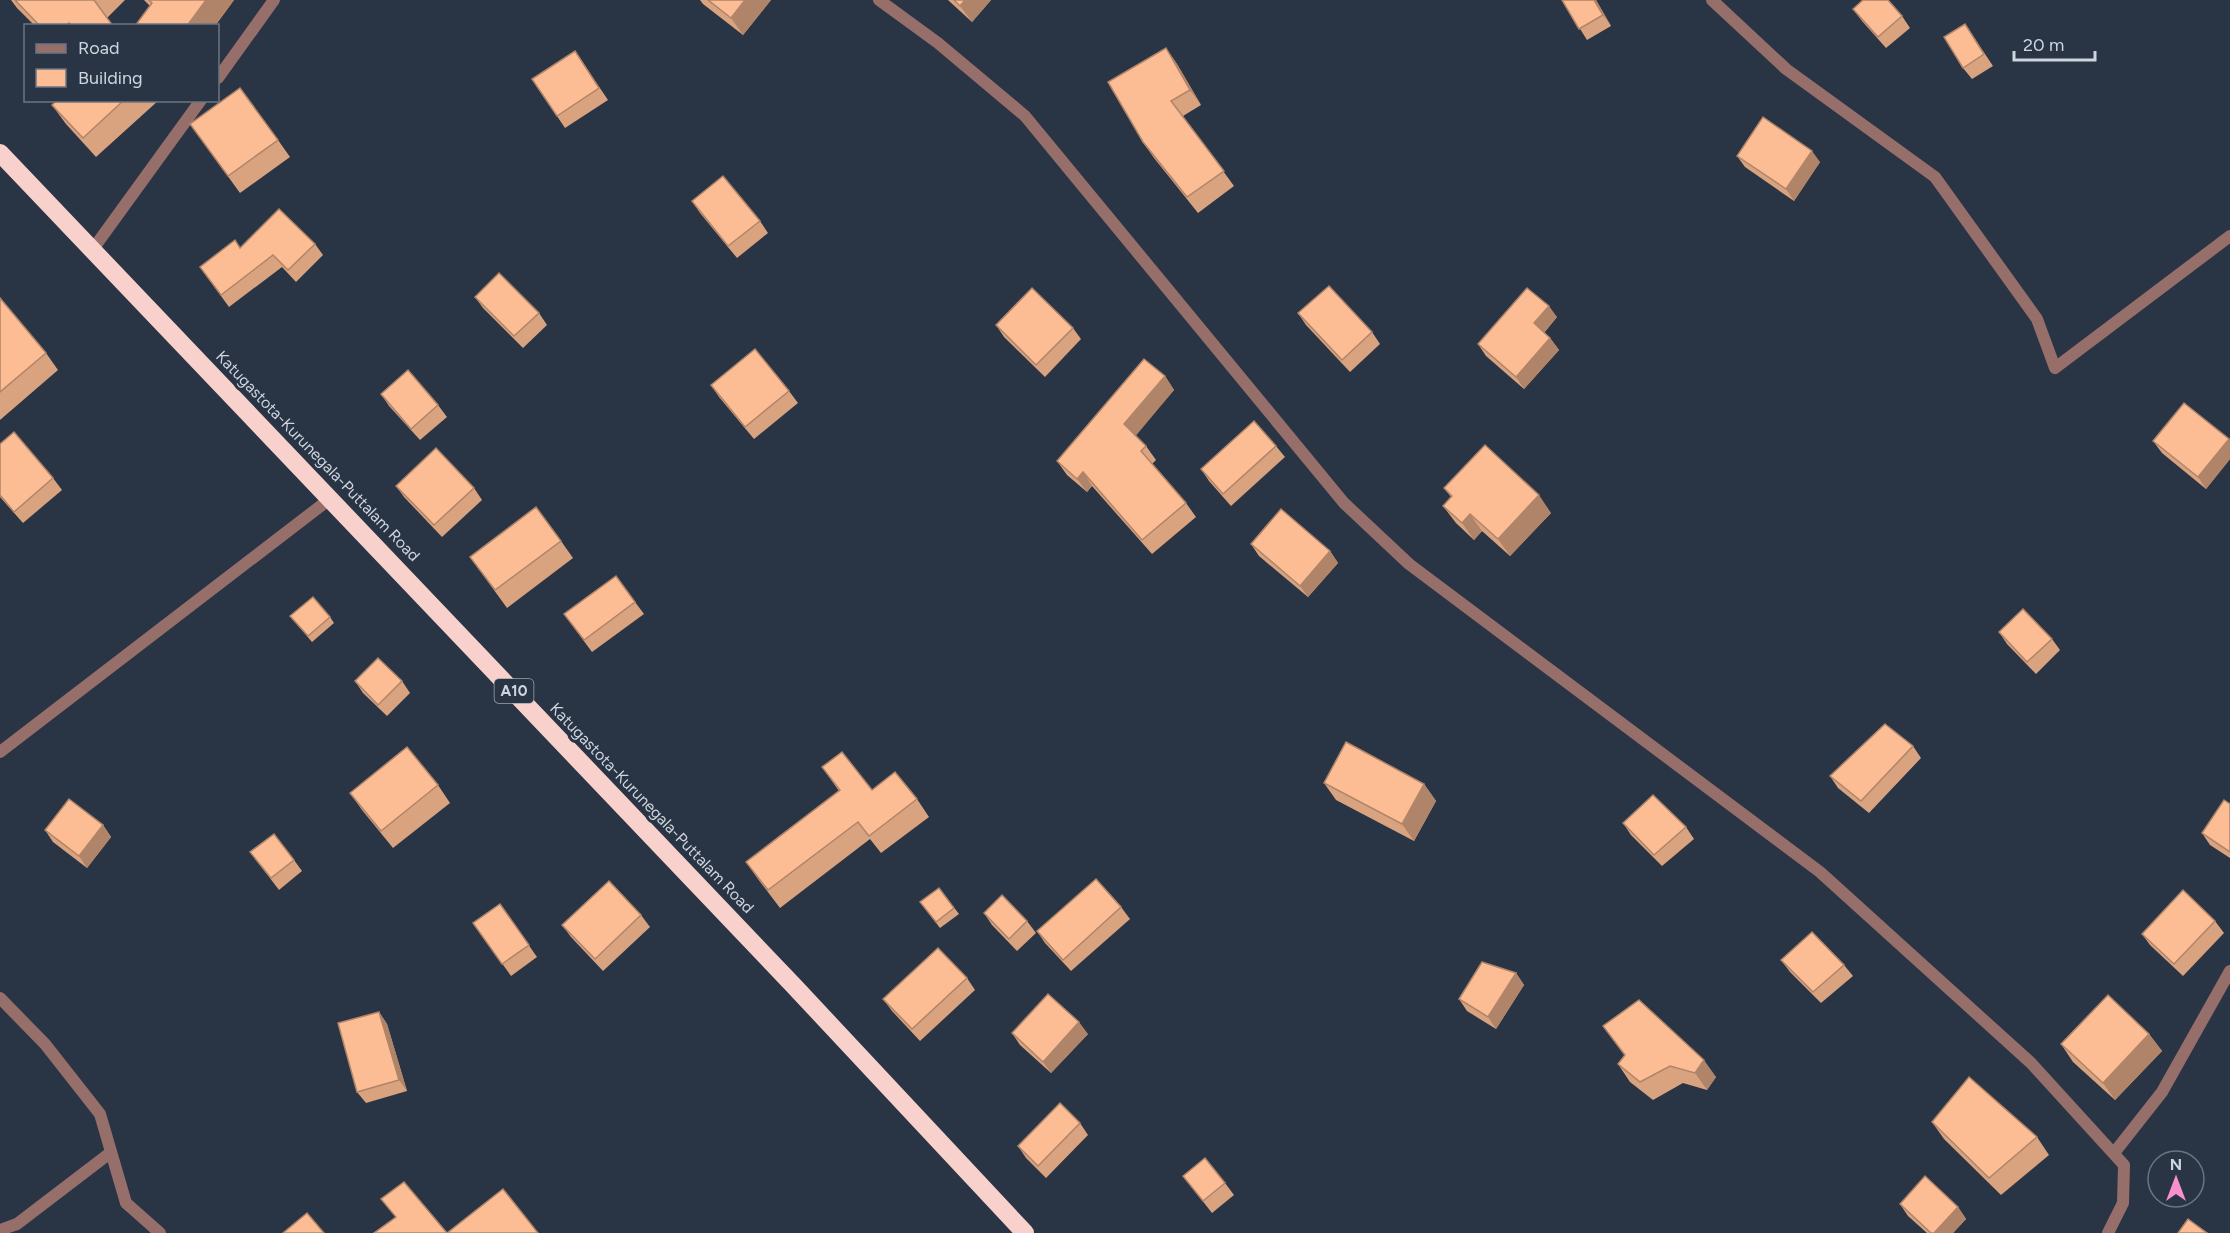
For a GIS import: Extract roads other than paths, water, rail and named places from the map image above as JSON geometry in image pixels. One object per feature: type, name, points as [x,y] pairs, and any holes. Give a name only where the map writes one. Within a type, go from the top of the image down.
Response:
[{"type":"highway","name":"Katugastota-Kurunegala-Puttalam Road","points":[[0,153],[331,498],[1025,1233]]},
{"type":"street","points":[[219,77],[274,0]]},
{"type":"street","points":[[879,0],[938,43],[1025,116],[1344,503],[1409,564],[1820,872],[2031,1064],[2124,1165],[2123,1203],[2108,1233]]},
{"type":"street","points":[[1712,0],[1786,69],[1935,177],[2037,319],[2055,368],[2230,236]]},
{"type":"street","points":[[93,249],[200,102]]},
{"type":"street","points":[[0,752],[331,498]]},
{"type":"street","points":[[2114,1153],[2162,1092],[2230,970]]},
{"type":"street","points":[[0,998],[45,1044],[100,1114],[126,1203],[160,1233]]},
{"type":"street","points":[[0,1230],[17,1224],[110,1153]]}]
